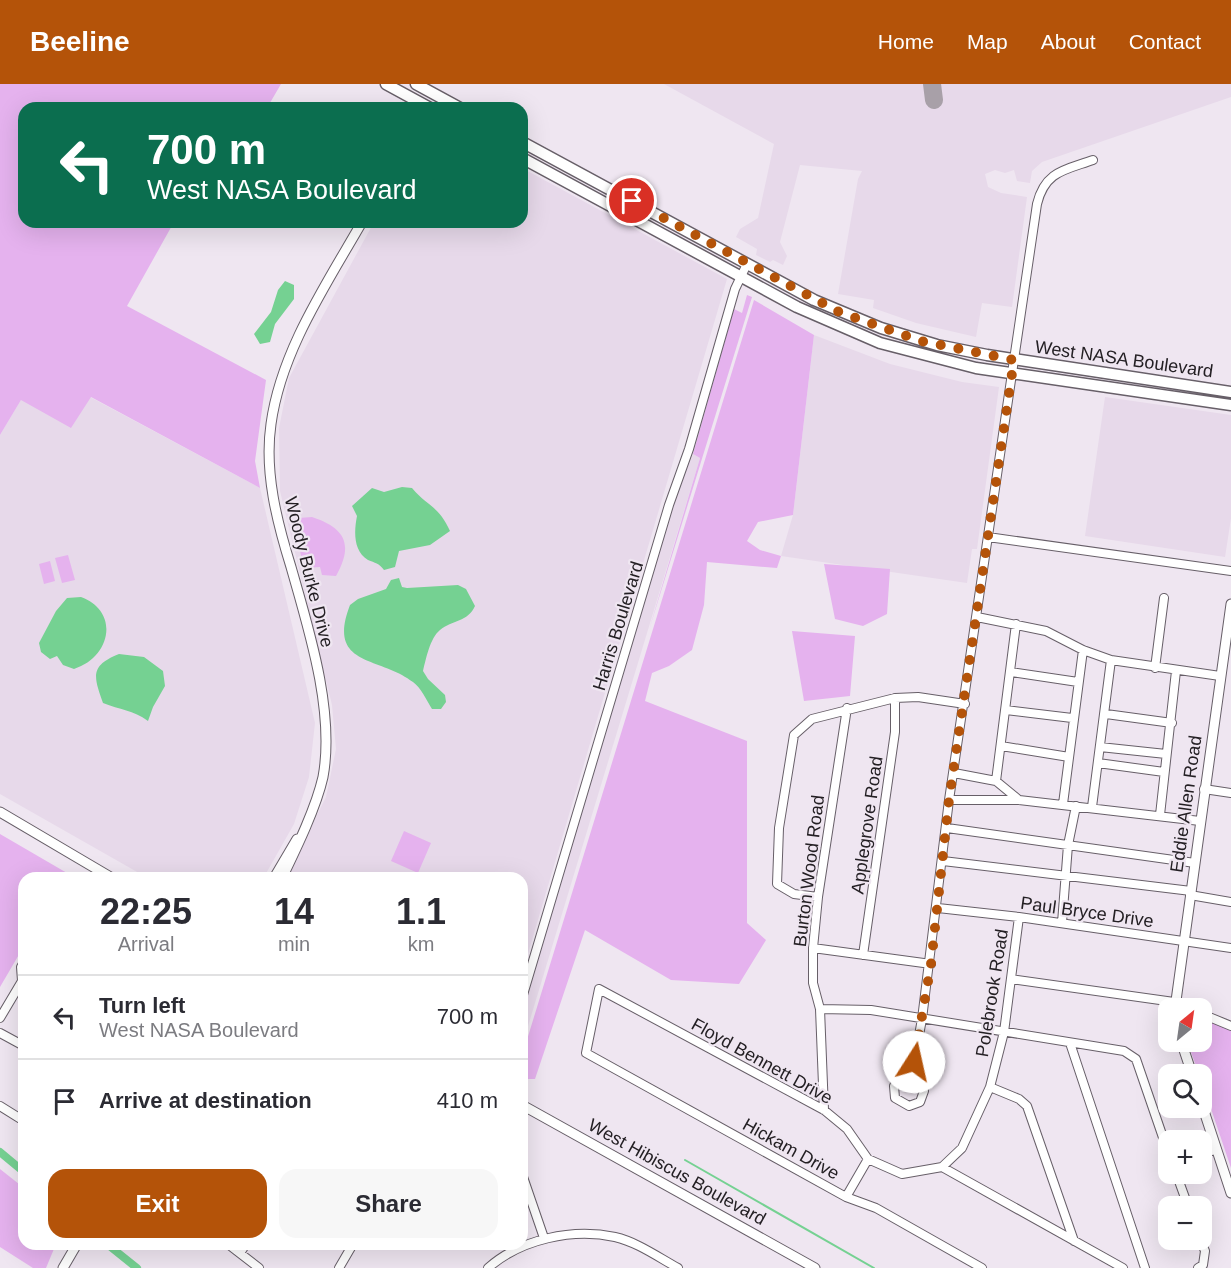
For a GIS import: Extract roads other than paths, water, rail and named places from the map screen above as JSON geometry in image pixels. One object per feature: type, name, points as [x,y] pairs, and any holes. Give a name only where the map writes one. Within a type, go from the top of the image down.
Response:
[{"type":"main road","points":[[386,84],[418,102]]},
{"type":"main road","points":[[416,84],[435,89],[452,102]]},
{"type":"main road","name":"West NASA Boulevard","points":[[528,145],[826,306],[881,328],[937,345],[1014,360],[1231,392]]},
{"type":"main road","name":"West NASA Boulevard","points":[[528,161],[818,318],[880,343],[947,362],[1012,374],[1231,405]]},
{"type":"main road","points":[[643,223],[650,211]]},
{"type":"street","points":[[914,1062],[924,1091],[920,1102],[909,1106],[895,1098],[894,1086],[914,1062],[922,1019],[938,908],[949,800],[1041,189],[1052,176],[1094,160]]},
{"type":"street","name":"Woody Burke Drive","points":[[284,872],[314,806],[322,778],[327,716],[300,598],[278,525],[272,491],[271,426],[285,366],[359,228]]},
{"type":"street","name":"Harris Boulevard","points":[[528,978],[740,277],[747,264]]},
{"type":"street","points":[[988,537],[1231,571]]},
{"type":"street","points":[[1155,668],[1164,598]]},
{"type":"street","name":"Eddie Allen Road","points":[[1176,998],[1231,606]]},
{"type":"street","points":[[977,617],[1046,631],[1083,650],[1111,660],[1220,676]]},
{"type":"street","points":[[996,781],[1016,624]]},
{"type":"street","points":[[1063,804],[1072,718],[1083,650]]},
{"type":"street","points":[[1092,807],[1106,714],[1111,660]]},
{"type":"street","points":[[1160,815],[1176,671]]},
{"type":"street","points":[[1011,672],[1078,682]]},
{"type":"street","points":[[818,897],[794,894],[777,884],[779,828],[794,735],[812,719],[847,708],[895,698],[918,697],[965,704]]},
{"type":"street","name":"Applegrove Road","points":[[863,956],[895,732],[895,698]]},
{"type":"street","name":"Burton Wood Road","points":[[824,1110],[820,1009],[813,983],[813,948],[818,897],[847,708]]},
{"type":"street","points":[[1006,710],[1072,718]]},
{"type":"street","points":[[1106,714],[1172,723]]},
{"type":"street","points":[[1001,746],[1069,757]]},
{"type":"street","points":[[1100,747],[1166,754]]},
{"type":"street","points":[[1098,763],[1164,772]]},
{"type":"street","points":[[954,773],[996,781],[1019,800]]},
{"type":"street","points":[[1204,789],[1231,793]]},
{"type":"street","points":[[949,800],[1019,800],[1200,821]]},
{"type":"street","points":[[1062,923],[1068,845],[1076,806]]},
{"type":"street","points":[[0,812],[102,872]]},
{"type":"street","points":[[947,828],[1195,863]]},
{"type":"street","name":"Woody Burke Drive","points":[[276,872],[292,844],[299,837]]},
{"type":"street","points":[[943,861],[1066,874],[1191,893],[1231,902]]},
{"type":"street","name":"Paul Bryce Drive","points":[[938,908],[1020,917],[1231,948]]},
{"type":"street","name":"Polebrook Road","points":[[942,1167],[962,1148],[990,1087],[1004,1032],[1020,917]]},
{"type":"street","points":[[813,948],[931,964]]},
{"type":"street","points":[[1011,979],[1158,1002]]},
{"type":"street","points":[[0,1018],[18,988]]},
{"type":"street","name":"Hickam Drive","points":[[599,989],[586,1053],[846,1197],[876,1208],[982,1268]]},
{"type":"street","name":"Floyd Bennett Drive","points":[[599,989],[824,1110],[847,1129],[868,1159]]},
{"type":"street","points":[[820,1009],[871,1010],[1124,1051],[1136,1059],[1160,1130]]},
{"type":"street","points":[[1212,1018],[1231,1026]]},
{"type":"street","points":[[0,1033],[18,1043]]},
{"type":"street","points":[[1070,1043],[1145,1268]]},
{"type":"street","points":[[990,1087],[1019,1099],[1027,1106],[1074,1241]]},
{"type":"street","points":[[0,1106],[18,1116]]},
{"type":"street","name":"West Hibiscus Boulevard","points":[[528,1108],[815,1268]]},
{"type":"street","points":[[1206,1118],[1231,1193]]},
{"type":"street","points":[[846,1197],[868,1159],[902,1174],[942,1167],[1123,1268]]},
{"type":"street","points":[[528,1191],[544,1238]]},
{"type":"street","points":[[528,1247],[544,1238],[579,1234],[616,1237],[678,1268]]},
{"type":"street","points":[[63,1268],[74,1250]]},
{"type":"street","points":[[235,1250],[259,1268]]},
{"type":"street","points":[[240,1254],[242,1250]]},
{"type":"street","points":[[339,1268],[350,1250]]},
{"type":"street","points":[[488,1268],[522,1250]]},
{"type":"street","points":[[1201,1267],[1204,1250]]},
{"type":"waterway","points":[[0,1152],[18,1167]]},
{"type":"waterway","points":[[685,1160],[874,1268]]},
{"type":"waterway","points":[[114,1250],[137,1268]]}]
